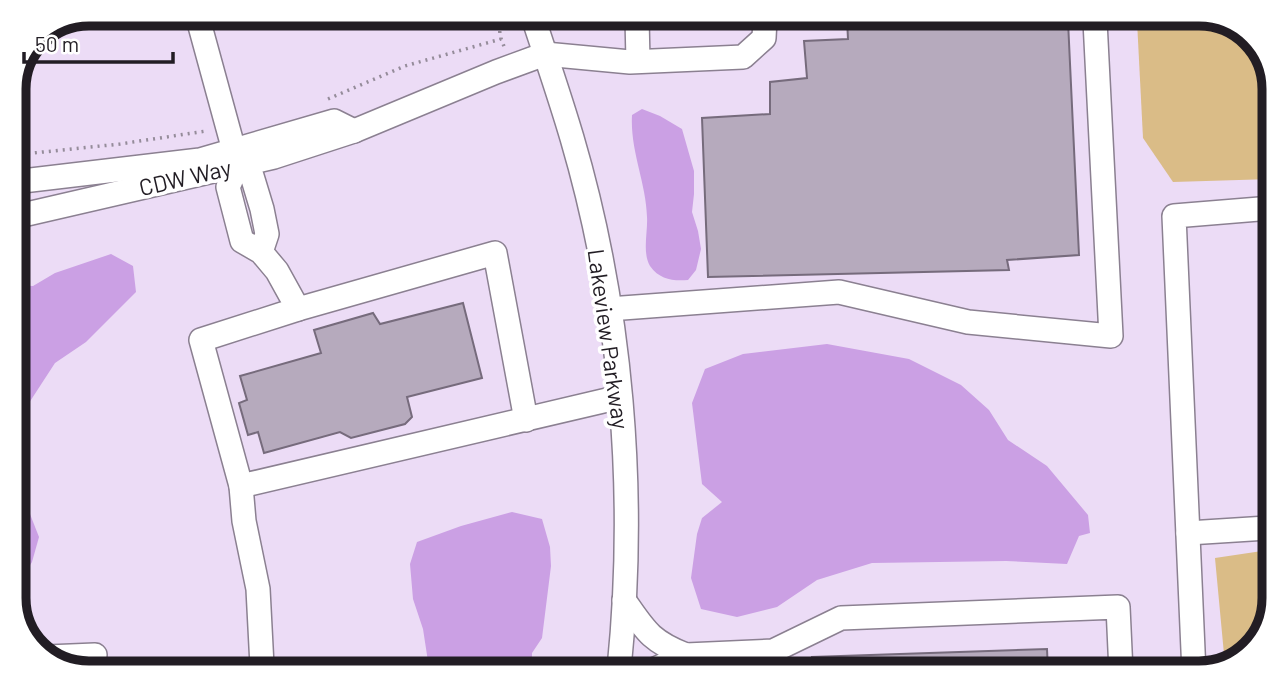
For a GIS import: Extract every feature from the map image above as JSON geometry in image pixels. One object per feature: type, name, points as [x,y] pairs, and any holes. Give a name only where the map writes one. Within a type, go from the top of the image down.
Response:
[{"type":"street","points":[[200,26],[234,147],[252,176],[262,209],[267,234],[261,251],[277,271],[298,309]]},
{"type":"street","name":"Lakeview Parkway","points":[[536,26],[573,140],[599,249],[609,309],[620,397],[626,495],[620,661]]},
{"type":"street","points":[[637,26],[638,61]]},
{"type":"street","points":[[545,54],[638,61],[743,57],[764,38],[765,26]]},
{"type":"street","points":[[609,309],[839,292],[968,322],[1111,336],[1095,26]]},
{"type":"street","name":"CDW Way","points":[[26,213],[234,147],[274,157],[354,131],[545,54]]},
{"type":"street","name":"CDW Way","points":[[26,181],[200,160],[234,147]]},
{"type":"street","points":[[1193,661],[1174,216],[1262,209]]},
{"type":"street","points":[[262,661],[258,589],[244,521],[241,486],[201,340],[298,309],[495,253],[526,420]]},
{"type":"street","points":[[241,486],[620,397]]},
{"type":"street","points":[[1188,533],[1262,528]]},
{"type":"street","points":[[624,600],[649,635],[663,646],[686,655]]},
{"type":"street","points":[[673,661],[686,655],[773,651],[841,618],[1118,607],[1120,661]]},
{"type":"street","points":[[67,656],[95,655]]},
{"type":"path","points":[[500,26],[502,44]]},
{"type":"path","points":[[324,101],[405,66],[501,39]]},
{"type":"path","points":[[26,154],[120,144],[234,147]]},
{"type":"shaded area","points":[[1137,26],[1211,27],[1234,37],[1251,54],[1262,86],[1262,179],[1173,182],[1143,138]]},
{"type":"shaded area","points":[[1198,26],[1211,27],[1234,37],[1251,54],[1262,86],[1262,597],[1261,610],[1251,633],[1234,650],[1215,659],[1198,661],[90,661],[73,659],[54,650],[37,633],[26,601],[26,86],[28,73],[39,51],[58,35],[77,27]]},
{"type":"shaded area","points":[[642,109],[682,129],[694,171],[692,212],[701,249],[696,270],[688,280],[662,277],[654,271],[648,260],[646,204],[632,128],[632,115]]},
{"type":"shaded area","points":[[111,254],[133,266],[136,292],[86,342],[55,363],[26,408],[26,286],[33,286],[55,273]]},
{"type":"shaded area","points":[[827,344],[909,359],[961,385],[989,410],[1008,440],[1047,466],[1088,515],[1090,533],[1079,536],[1067,564],[1006,561],[872,563],[817,580],[777,607],[737,617],[701,609],[691,578],[697,534],[702,518],[722,502],[702,484],[692,403],[705,369],[743,354]]},
{"type":"shaded area","points":[[26,507],[39,537],[32,562],[26,572]]},
{"type":"shaded area","points":[[512,512],[542,519],[550,547],[551,566],[542,638],[532,653],[532,661],[428,661],[423,629],[413,599],[410,564],[417,542]]},
{"type":"shaded area","points":[[1262,551],[1261,610],[1251,633],[1234,650],[1224,655],[1215,558]]},
{"type":"building","points":[[847,26],[1068,26],[1079,255],[1007,260],[1009,270],[708,277],[702,118],[770,114],[770,82],[807,78],[804,41],[848,39]]},
{"type":"building","points":[[463,303],[482,378],[407,397],[412,417],[405,424],[351,438],[340,432],[264,453],[258,432],[248,435],[239,403],[247,400],[240,376],[321,353],[314,330],[373,313],[380,324]]},
{"type":"building","points":[[1047,649],[1048,661],[812,661],[812,657]]}]
